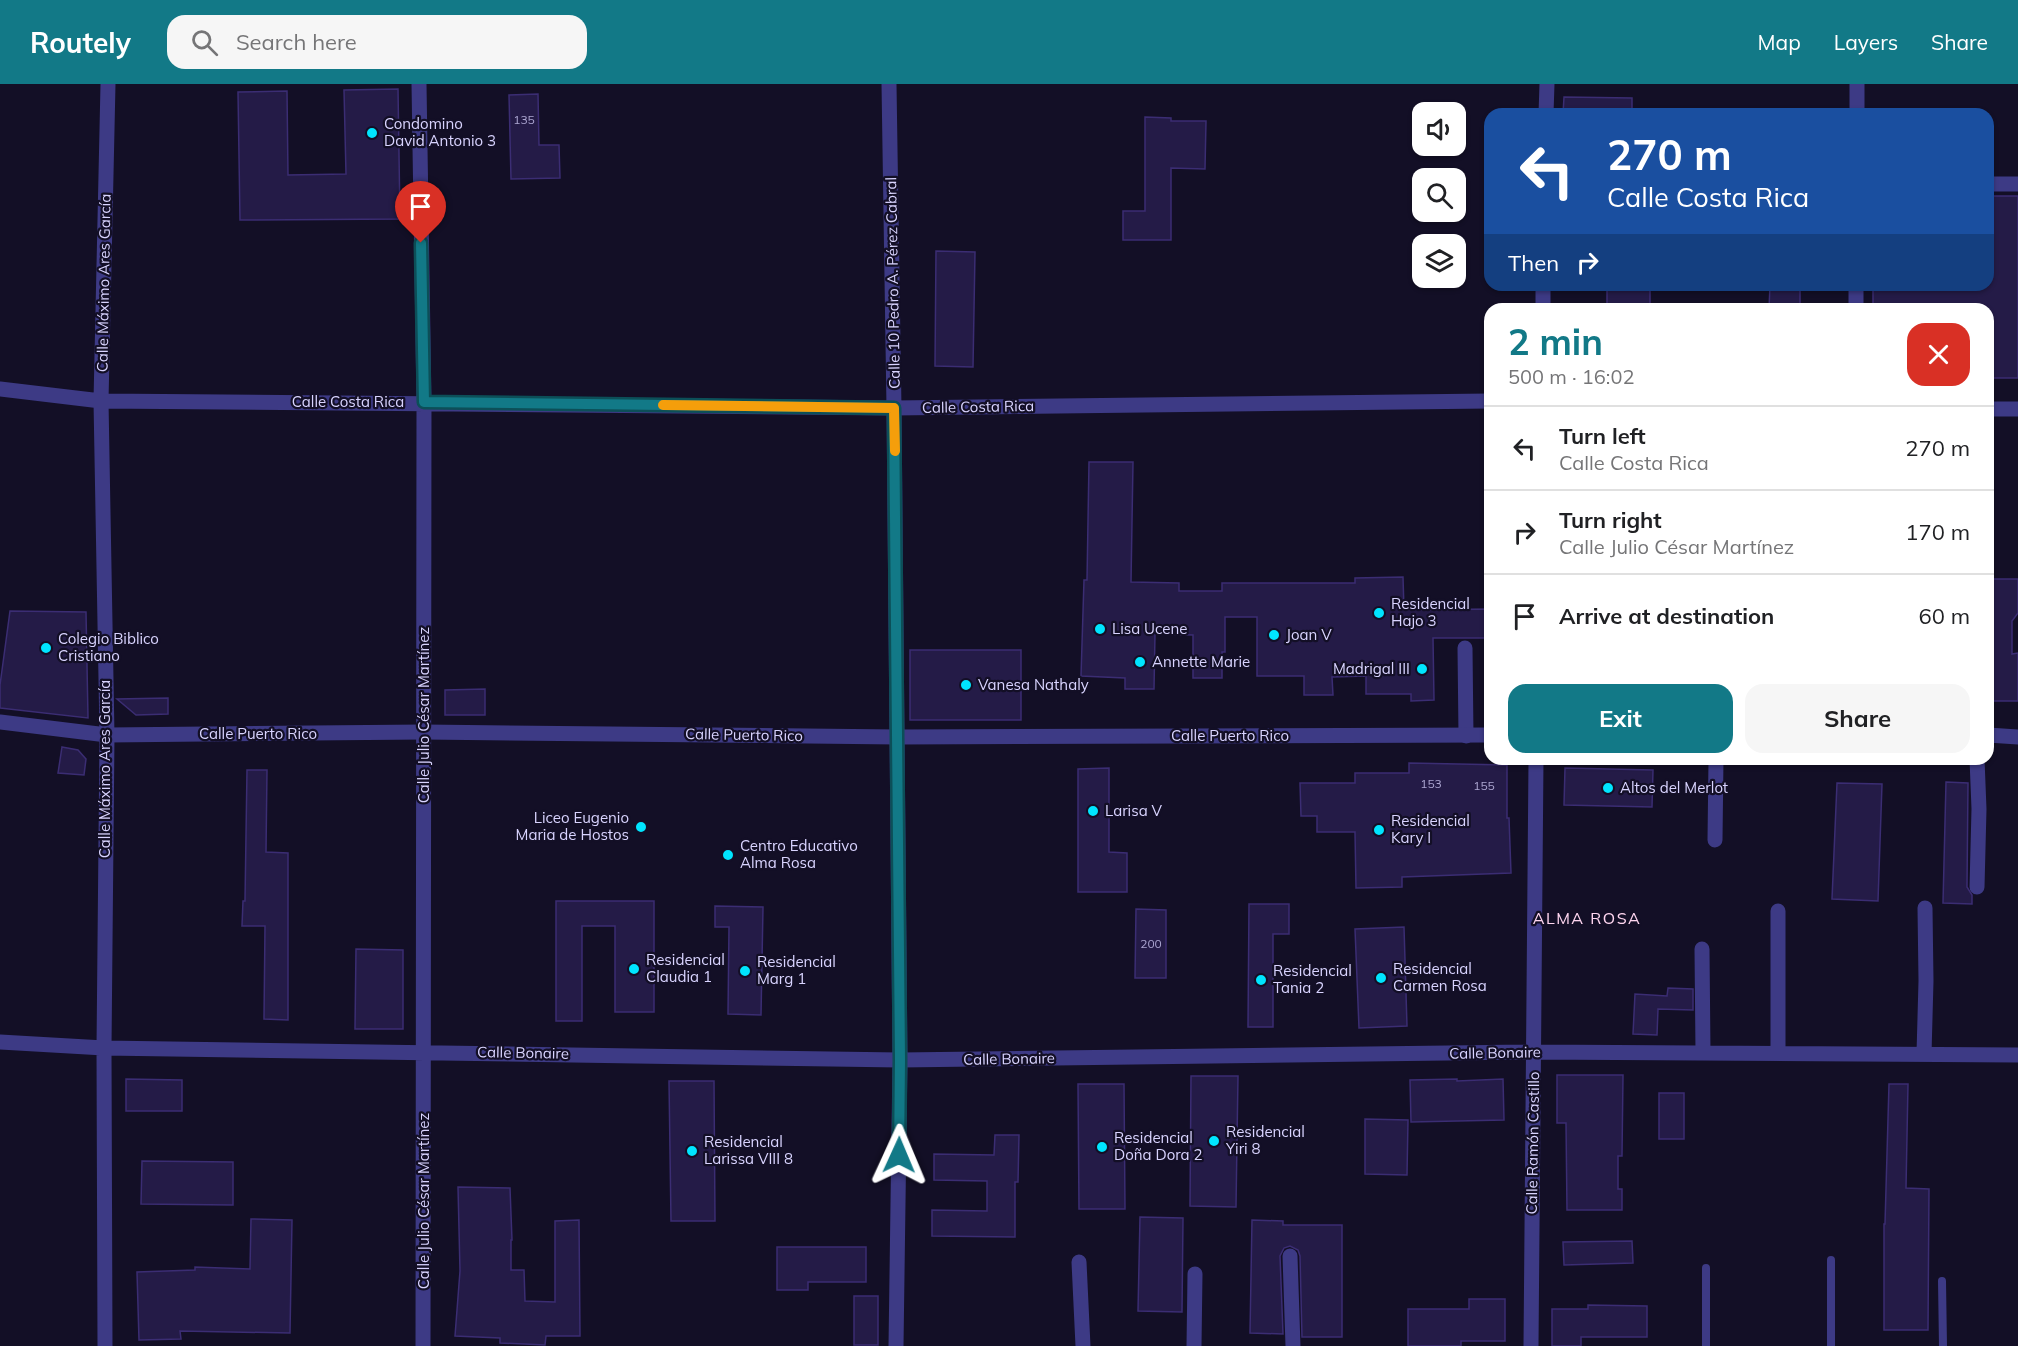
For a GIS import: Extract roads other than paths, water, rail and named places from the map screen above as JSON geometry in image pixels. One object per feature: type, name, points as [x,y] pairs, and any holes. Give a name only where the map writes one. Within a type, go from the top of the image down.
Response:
[{"type":"street","name":"Calle Máximo Ares García","points":[[105,1346],[104,1048],[107,735],[101,401],[108,84]]},
{"type":"street","name":"Calle Julio César Martínez","points":[[419,84],[424,402],[423,1346]]},
{"type":"street","name":"Calle 10 Pedro A. Pérez Cabral","points":[[889,84],[900,1060],[896,1346]]},
{"type":"street","points":[[1546,108],[1547,84]]},
{"type":"street","points":[[1857,84],[1857,108]]},
{"type":"street","points":[[1994,184],[2018,184]]},
{"type":"street","name":"Calle Costa Rica","points":[[0,389],[101,401],[424,402],[894,408],[1484,400]]},
{"type":"street","points":[[1994,409],[2018,409]]},
{"type":"street","points":[[1465,648],[1466,736]]},
{"type":"street","name":"Calle Puerto Rico","points":[[0,722],[107,735],[424,732],[898,737],[1484,735]]},
{"type":"street","points":[[1994,735],[2018,737]]},
{"type":"street","name":"Calle Ramón Castillo","points":[[1531,1346],[1536,765]]},
{"type":"street","points":[[1715,840],[1716,765]]},
{"type":"street","points":[[1977,765],[1979,809],[1977,886]]},
{"type":"street","points":[[1924,1054],[1925,908]]},
{"type":"street","points":[[1778,911],[1778,1052]]},
{"type":"street","points":[[1702,949],[1702,1052]]},
{"type":"street","name":"Calle Bonaire","points":[[0,1042],[104,1048],[425,1051],[900,1060],[1534,1052],[2018,1055]]},
{"type":"street","points":[[1290,1257],[1293,1346]]},
{"type":"street","points":[[1079,1262],[1083,1346]]},
{"type":"street","points":[[1194,1346],[1195,1274]]},
{"type":"lane","points":[[1831,1260],[1832,1346]]},
{"type":"lane","points":[[1706,1269],[1706,1346]]},
{"type":"lane","points":[[1942,1281],[1942,1346]]},
{"type":"place","name":"Condomino David Antonio 3","points":[[372,133]]},
{"type":"place","name":"Residencial Hajo 3","points":[[1379,613]]},
{"type":"place","name":"Lisa Ucene","points":[[1100,629]]},
{"type":"place","name":"Joan V","points":[[1274,635]]},
{"type":"place","name":"Colegio Biblico Cristiano","points":[[46,648]]},
{"type":"place","name":"Annette Marie","points":[[1140,662]]},
{"type":"place","name":"Madrigal III","points":[[1422,669]]},
{"type":"place","name":"Vanesa Nathaly","points":[[966,685]]},
{"type":"place","name":"Altos del Merlot","points":[[1608,788]]},
{"type":"place","name":"Larisa V","points":[[1093,811]]},
{"type":"place","name":"Liceo Eugenio Maria de Hostos","points":[[641,827]]},
{"type":"place","name":"Residencial Kary I","points":[[1379,830]]},
{"type":"place","name":"Centro Educativo Alma Rosa","points":[[728,855]]},
{"type":"place","name":"Residencial Claudia 1","points":[[634,969]]},
{"type":"place","name":"Residencial Marg 1","points":[[745,971]]},
{"type":"place","name":"Residencial Carmen Rosa","points":[[1381,978]]},
{"type":"place","name":"Residencial Tania 2","points":[[1261,980]]},
{"type":"place","name":"Residencial Yiri 8","points":[[1214,1141]]},
{"type":"place","name":"Residencial Doña Dora 2","points":[[1102,1147]]},
{"type":"place","name":"Residencial Larissa VIII 8","points":[[692,1151]]},
{"type":"district","name":"ALMA ROSA","points":[[1587,918]]}]
